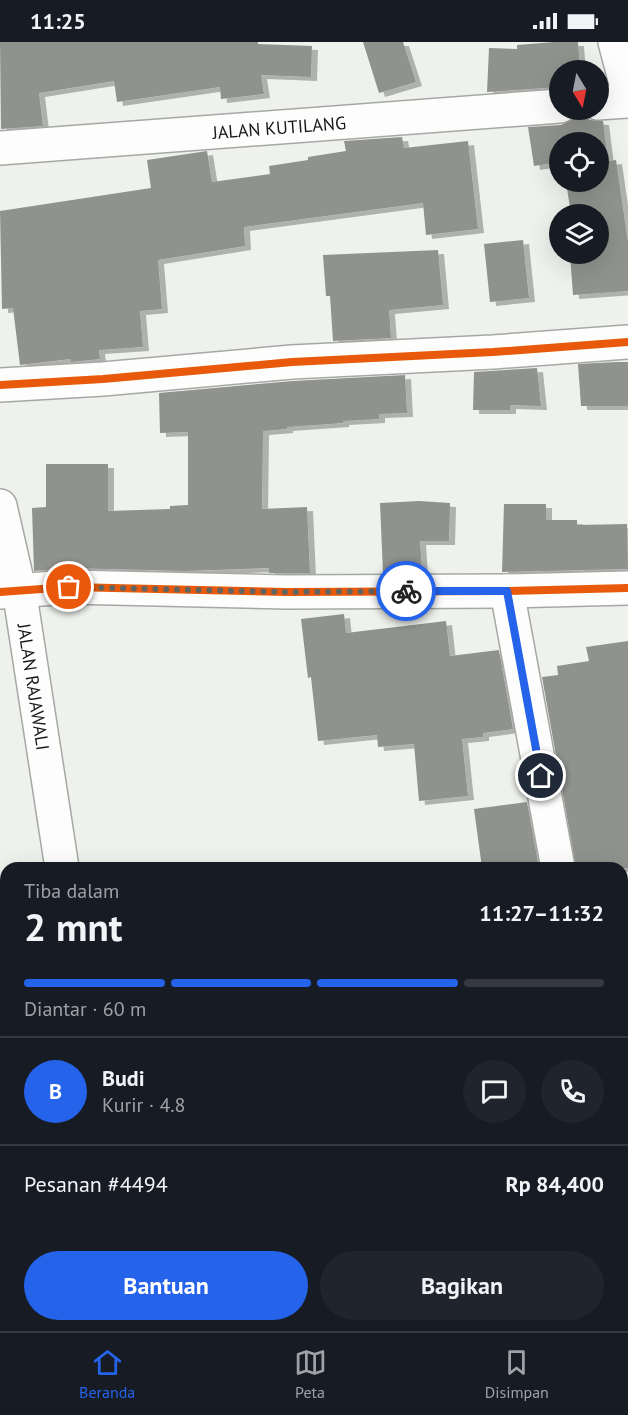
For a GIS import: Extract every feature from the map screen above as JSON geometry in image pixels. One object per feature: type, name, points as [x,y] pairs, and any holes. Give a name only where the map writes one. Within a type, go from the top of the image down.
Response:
[{"type":"street","points":[[615,42],[628,91]]},
{"type":"street","points":[[609,102],[628,100]]},
{"type":"street","name":"JALAN KUTILANG","points":[[0,148],[549,107]]},
{"type":"street","points":[[0,385],[103,379],[292,362],[493,352],[628,342]]},
{"type":"street","name":"JALAN RAJAWALI","points":[[0,506],[9,591],[61,862]]},
{"type":"street","points":[[9,591],[69,587],[286,592],[628,588]]},
{"type":"street","points":[[507,591],[557,862]]},
{"type":"building","points":[[0,42],[258,42],[258,44],[312,46],[311,77],[261,75],[264,94],[221,99],[220,87],[117,102],[114,81],[39,93],[43,126],[1,129]]},
{"type":"building","points":[[363,42],[403,42],[416,82],[379,93]]},
{"type":"building","points":[[578,42],[579,60],[549,60],[549,88],[487,92],[489,48],[517,49],[517,45]]},
{"type":"building","points":[[571,120],[603,121],[604,132],[549,132],[549,164],[534,166],[528,127],[561,125]]},
{"type":"building","points":[[402,137],[404,148],[468,141],[478,229],[426,235],[423,203],[244,227],[245,246],[158,260],[162,309],[140,311],[143,347],[99,350],[100,359],[71,362],[70,359],[20,365],[13,308],[2,309],[0,211],[151,188],[147,160],[207,151],[212,182],[270,174],[269,166],[346,151],[344,141]]},
{"type":"building","points":[[616,160],[628,242],[628,291],[573,295],[571,264],[609,264],[609,204],[569,204],[568,192],[609,192],[609,161]]},
{"type":"building","points":[[523,240],[529,298],[490,302],[484,244]]},
{"type":"building","points":[[438,250],[443,305],[389,310],[391,338],[333,341],[330,296],[326,296],[323,255]]},
{"type":"building","points":[[628,362],[628,406],[581,406],[578,364]]},
{"type":"building","points":[[537,368],[541,406],[510,405],[510,410],[473,410],[474,372]]},
{"type":"building","points":[[405,375],[407,413],[379,414],[379,419],[263,431],[262,509],[307,507],[310,573],[269,573],[269,568],[185,571],[69,568],[34,571],[32,508],[46,507],[46,464],[108,464],[108,511],[170,509],[170,506],[188,505],[188,432],[160,433],[159,393],[293,381]]},
{"type":"building","points":[[419,501],[450,503],[449,541],[420,541],[422,571],[383,573],[380,503]]},
{"type":"building","points":[[504,504],[546,504],[546,520],[577,520],[577,525],[627,524],[628,569],[502,572]]},
{"type":"building","points":[[344,614],[346,633],[446,621],[450,656],[499,650],[513,729],[483,733],[483,737],[462,739],[468,796],[419,801],[414,744],[378,747],[377,735],[318,741],[311,677],[308,678],[301,619]]},
{"type":"building","points":[[628,641],[628,862],[575,862],[542,677],[558,675],[557,666],[589,661],[586,647]]},
{"type":"building","points":[[527,802],[538,862],[481,862],[474,809]]},
{"type":"cycle path","points":[[0,385],[103,379],[292,362],[493,352],[628,342]]},
{"type":"cycle path","points":[[0,592],[69,587],[286,592],[628,588]]},
{"type":"way so far","points":[[69,587],[286,592],[406,591]]},
{"type":"route","points":[[406,591],[507,591],[541,776]]}]
